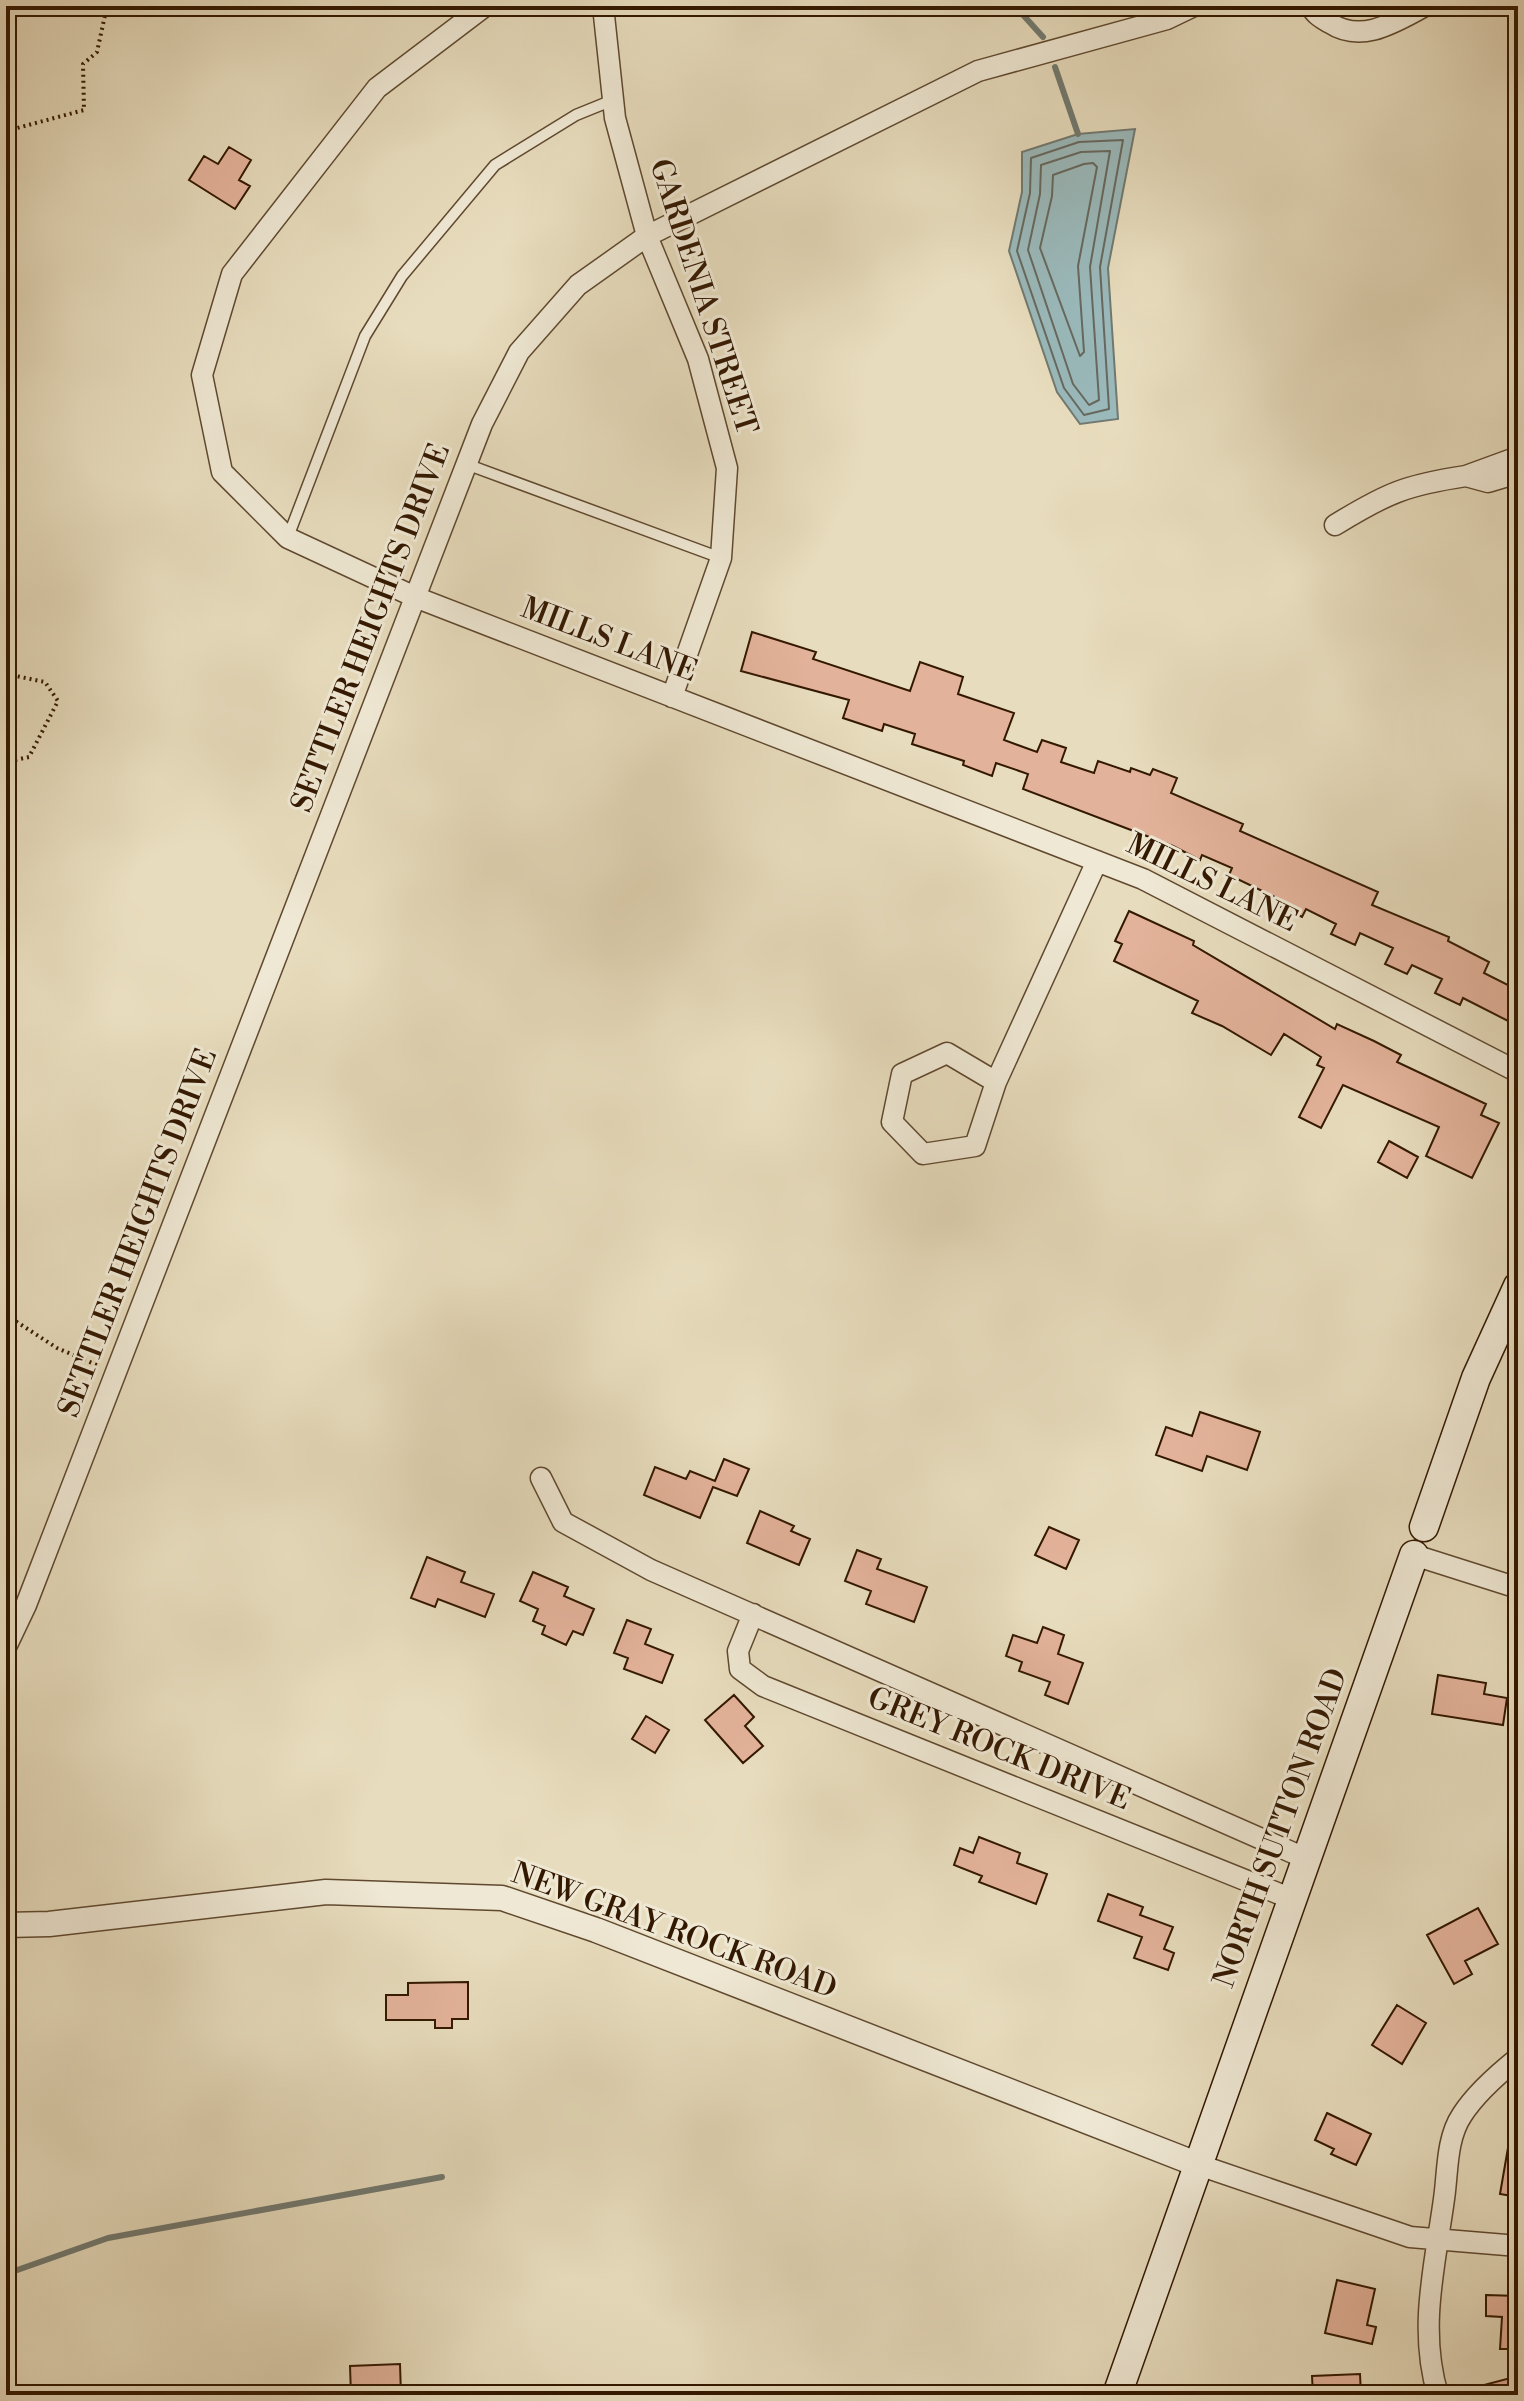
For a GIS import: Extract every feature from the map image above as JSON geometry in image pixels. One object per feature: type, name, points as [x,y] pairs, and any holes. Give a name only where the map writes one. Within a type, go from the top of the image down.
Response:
[{"type":"main road","name":"NORTH SUTTON ROAD","points":[[1424,1527],[1476,1378],[1518,1286]]},
{"type":"main road","name":"NORTH SUTTON ROAD","points":[[1117,2395],[1414,1555]]},
{"type":"street","name":"MILLS LANE","points":[[485,6],[377,88],[232,274],[202,375],[222,472],[288,538],[415,597],[1143,879],[1518,1072]]},
{"type":"street","name":"GARDENIA STREET","points":[[603,6],[613,100],[647,236],[698,359],[727,468],[721,558],[672,697]]},
{"type":"street","name":"SETTLER HEIGHTS DRIVE","points":[[6,1647],[26,1605],[466,464],[482,424],[519,352],[578,285],[647,236],[978,71],[1167,19],[1194,6]]},
{"type":"street","points":[[1311,6],[1314,13],[1341,31],[1371,32],[1425,6]]},
{"type":"street","points":[[1335,525],[1383,496],[1410,485],[1466,476],[1480,468],[1514,467]]},
{"type":"street","points":[[996,1082],[947,1053],[902,1074],[892,1122],[923,1154],[975,1146],[996,1082],[1097,861]]},
{"type":"street","name":"GREY ROCK DRIVE","points":[[541,1478],[563,1522],[651,1570],[1307,1859]]},
{"type":"street","name":"NORTH SUTTON ROAD","points":[[1414,1555],[1424,1527]]},
{"type":"street","points":[[1414,1555],[1518,1588]]},
{"type":"street","name":"GREY ROCK DRIVE","points":[[753,1614],[738,1651],[740,1669],[763,1686],[1292,1899]]},
{"type":"street","name":"NEW GRAY ROCK ROAD","points":[[6,1925],[326,1892],[502,1898],[596,1930],[1199,2165]]},
{"type":"street","points":[[1438,2395],[1430,2370],[1427,2312],[1448,2155],[1461,2117],[1497,2075],[1518,2058]]},
{"type":"street","points":[[1199,2165],[1410,2237],[1518,2246]]},
{"type":"lane","points":[[288,538],[365,336],[402,276],[495,165],[576,115],[613,100]]},
{"type":"lane","points":[[466,464],[721,558]]},
{"type":"path","points":[[6,131],[84,110],[83,64],[97,52],[107,6]]},
{"type":"path","points":[[6,674],[45,682],[58,701],[29,757],[6,762]]},
{"type":"path","points":[[6,1315],[57,1348],[116,1373]]},
{"type":"water","points":[[1135,129],[1108,268],[1118,419],[1080,424],[1057,392],[1009,251],[1022,192],[1022,152],[1078,134]]},
{"type":"building","points":[[229,147],[251,160],[239,180],[250,186],[235,209],[189,180],[204,156],[218,164]]},
{"type":"building","points":[[752,632],[816,652],[813,659],[910,691],[920,662],[963,677],[958,694],[1014,713],[1004,740],[1037,752],[1042,740],[1066,748],[1061,762],[1094,773],[1098,761],[1130,772],[1131,768],[1150,775],[1153,769],[1177,778],[1171,793],[1243,824],[1240,831],[1378,892],[1372,905],[1449,937],[1448,941],[1489,962],[1484,973],[1518,990],[1518,1026],[1463,998],[1460,1005],[1435,993],[1442,979],[1412,965],[1407,974],[1385,964],[1393,948],[1360,933],[1355,945],[1331,934],[1336,924],[1306,909],[1302,917],[1277,905],[1279,899],[1229,875],[1232,868],[1202,855],[1200,860],[1173,846],[1023,789],[1028,774],[996,763],[992,776],[963,765],[964,761],[912,744],[915,734],[884,724],[882,731],[843,718],[849,700],[741,671]]},
{"type":"building","points":[[1129,911],[1194,941],[1193,945],[1335,1029],[1337,1024],[1374,1041],[1401,1055],[1397,1062],[1486,1104],[1481,1115],[1499,1123],[1472,1178],[1426,1156],[1439,1127],[1343,1085],[1321,1128],[1299,1117],[1324,1068],[1317,1065],[1321,1057],[1284,1034],[1271,1055],[1222,1026],[1192,1013],[1198,1001],[1114,961],[1122,944],[1115,941]]},
{"type":"building","points":[[1389,1141],[1418,1157],[1407,1178],[1378,1162]]},
{"type":"building","points":[[1200,1412],[1260,1432],[1247,1470],[1207,1456],[1202,1471],[1156,1455],[1166,1427],[1192,1436]]},
{"type":"building","points":[[724,1459],[749,1469],[737,1496],[713,1487],[700,1518],[644,1495],[655,1467],[686,1479],[690,1471],[715,1481]]},
{"type":"building","points":[[760,1511],[794,1526],[791,1531],[810,1539],[799,1565],[747,1543]]},
{"type":"building","points":[[1049,1527],[1079,1540],[1066,1569],[1035,1555]]},
{"type":"building","points":[[857,1550],[881,1559],[877,1569],[927,1587],[914,1622],[866,1604],[871,1591],[845,1581]]},
{"type":"building","points":[[427,1557],[465,1572],[461,1582],[494,1594],[485,1617],[438,1599],[435,1607],[411,1598]]},
{"type":"building","points":[[533,1572],[568,1587],[564,1596],[594,1609],[583,1635],[573,1631],[566,1645],[542,1634],[545,1626],[533,1621],[538,1609],[520,1601]]},
{"type":"building","points":[[627,1620],[651,1629],[645,1644],[673,1655],[662,1683],[624,1669],[628,1658],[614,1653]]},
{"type":"building","points":[[1043,1627],[1064,1635],[1058,1654],[1083,1663],[1068,1704],[1045,1695],[1050,1682],[1019,1671],[1022,1662],[1006,1656],[1013,1635],[1037,1643]]},
{"type":"building","points":[[1438,1675],[1486,1683],[1484,1694],[1507,1698],[1503,1725],[1432,1714]]},
{"type":"building","points":[[734,1695],[754,1717],[745,1726],[763,1746],[743,1763],[705,1720]]},
{"type":"building","points":[[646,1716],[669,1730],[655,1753],[632,1739]]},
{"type":"building","points":[[979,1837],[1020,1853],[1017,1863],[1047,1874],[1036,1904],[979,1882],[982,1876],[954,1865],[960,1848],[973,1853]]},
{"type":"building","points":[[1108,1894],[1143,1907],[1140,1915],[1173,1927],[1164,1949],[1174,1953],[1168,1970],[1134,1958],[1142,1937],[1098,1921]]},
{"type":"building","points":[[1478,1908],[1498,1944],[1465,1961],[1472,1974],[1454,1984],[1427,1935]]},
{"type":"building","points":[[468,1982],[468,2019],[452,2019],[452,2028],[435,2028],[435,2020],[386,2020],[386,1995],[408,1995],[408,1983]]},
{"type":"building","points":[[1397,2005],[1426,2023],[1402,2064],[1372,2045]]},
{"type":"building","points":[[1327,2113],[1371,2134],[1356,2165],[1331,2154],[1334,2149],[1315,2140]]},
{"type":"building","points":[[1509,2142],[1518,2143],[1518,2197],[1500,2194]]},
{"type":"building","points":[[1337,2280],[1375,2289],[1367,2325],[1376,2327],[1372,2344],[1325,2333]]},
{"type":"building","points":[[1486,2295],[1518,2296],[1518,2349],[1500,2349],[1502,2317],[1486,2316]]},
{"type":"building","points":[[400,2364],[401,2395],[351,2395],[350,2366]]},
{"type":"building","points":[[1360,2374],[1361,2395],[1313,2395],[1312,2376]]},
{"type":"building","points":[[1518,2376],[1518,2395],[1470,2395],[1469,2389]]},
{"type":"waterway","points":[[1015,6],[1043,37]]},
{"type":"waterway","points":[[1055,67],[1078,134]]},
{"type":"waterway","points":[[6,2274],[108,2238],[442,2177]]}]
